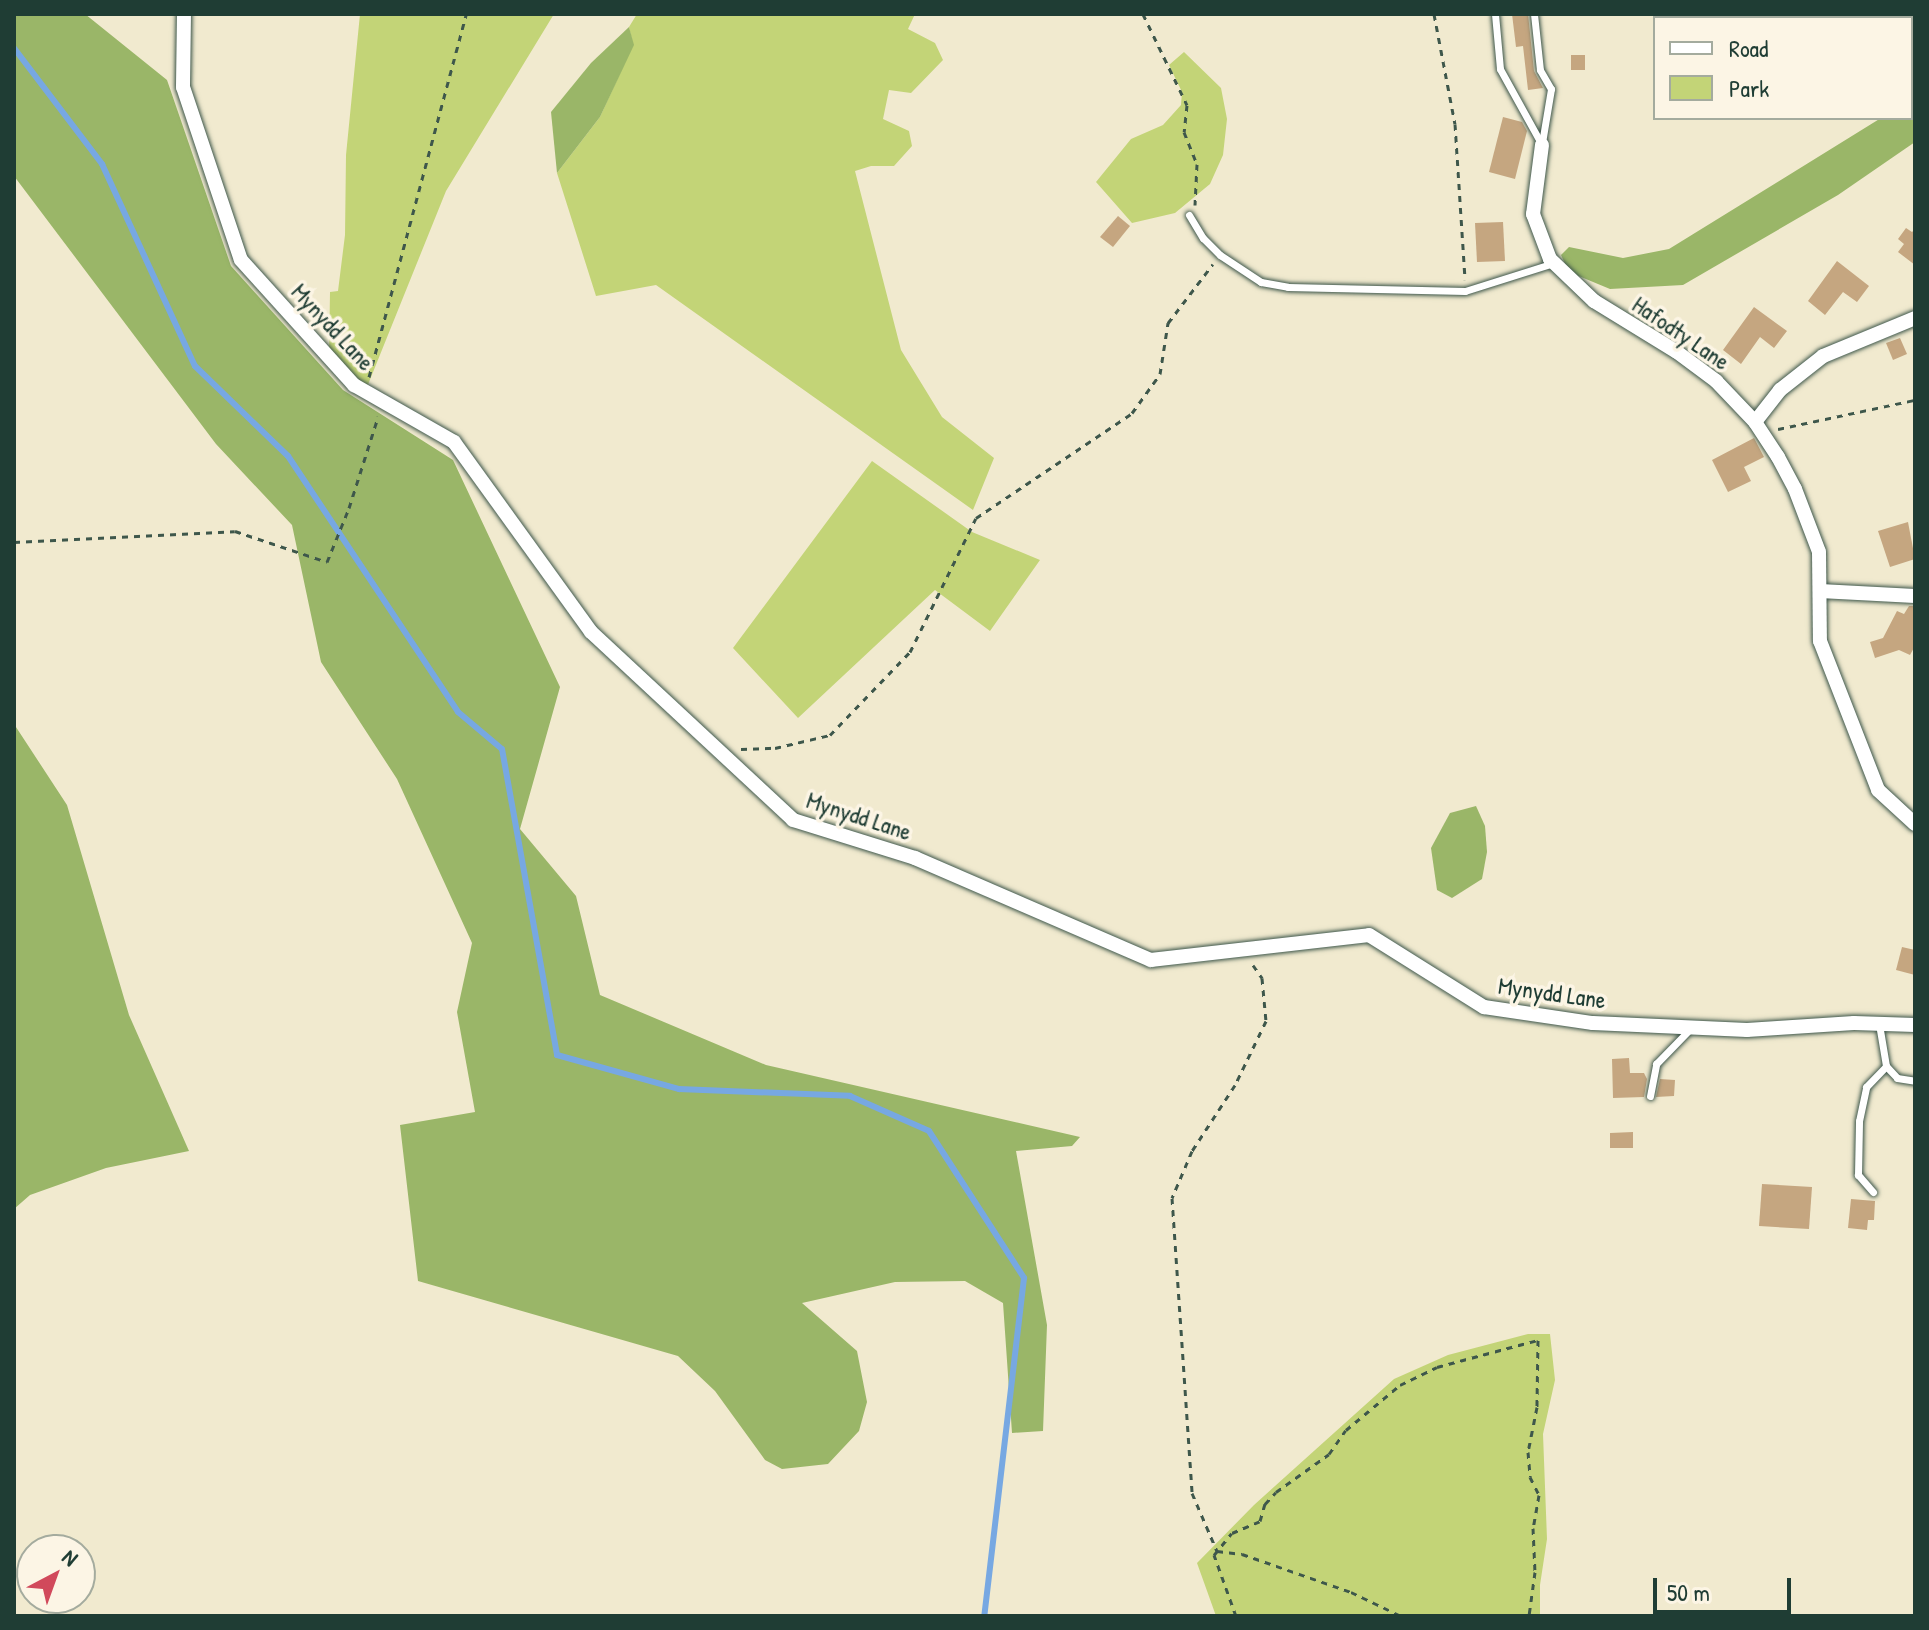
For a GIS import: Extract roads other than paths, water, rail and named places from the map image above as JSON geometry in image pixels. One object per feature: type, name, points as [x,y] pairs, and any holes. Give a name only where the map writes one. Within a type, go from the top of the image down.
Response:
[{"type":"street","name":"Mynydd Lane","points":[[184,14],[183,87],[241,260],[354,385],[454,442],[591,632],[793,820],[915,858],[1151,960],[1369,935],[1484,1007],[1593,1023],[1747,1030],[1915,1025]]},
{"type":"street","name":"Hafodty Lane","points":[[1542,145],[1533,214],[1538,235],[1554,263],[1594,301],[1677,352],[1716,381],[1759,428],[1795,489],[1819,552],[1820,641],[1878,790],[1915,824]]},
{"type":"street","points":[[1759,428],[1780,390],[1823,356],[1915,318]]},
{"type":"street","points":[[1820,591],[1915,596]]},
{"type":"lane","points":[[1495,14],[1500,69],[1542,145]]},
{"type":"lane","points":[[1534,14],[1540,70],[1551,89],[1542,145]]},
{"type":"lane","points":[[1189,215],[1203,238],[1220,255],[1261,282],[1288,287],[1465,291],[1554,263]]},
{"type":"lane","points":[[1879,1024],[1886,1066],[1897,1078],[1915,1081]]},
{"type":"lane","points":[[1650,1096],[1656,1064],[1692,1027]]},
{"type":"lane","points":[[1873,1192],[1858,1175],[1859,1121],[1866,1087],[1886,1066]]},
{"type":"waterway","points":[[14,48],[102,164],[195,366],[288,456],[458,712],[502,749],[557,1055],[679,1089],[850,1096],[929,1131],[1024,1278],[984,1616]]}]
